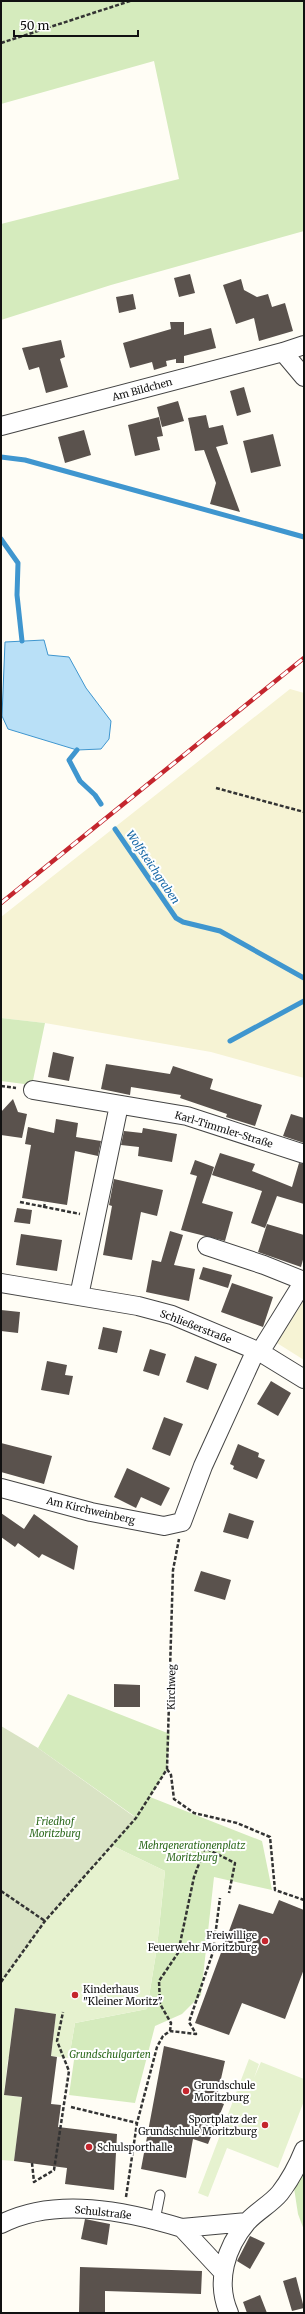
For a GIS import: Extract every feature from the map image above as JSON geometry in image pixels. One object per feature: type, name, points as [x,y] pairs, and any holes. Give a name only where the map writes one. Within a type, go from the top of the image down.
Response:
[{"type":"street","name":"Am Bildchen","points":[[1,426],[283,352],[304,345]]},
{"type":"street","points":[[283,352],[304,376]]},
{"type":"street","name":"Karl-Timmler-Straße","points":[[33,1090],[187,1116],[304,1154]]},
{"type":"street","points":[[79,1296],[119,1105]]},
{"type":"street","points":[[182,1522],[203,1466],[258,1351],[304,1281],[264,1265],[207,1246]]},
{"type":"street","name":"Schließerstraße","points":[[1,1284],[138,1306],[172,1315],[258,1351],[304,1379]]},
{"type":"street","name":"Am Kirchweinberg","points":[[1,1488],[91,1512],[142,1522],[164,1526],[182,1522]]},
{"type":"street","points":[[223,2310],[222,2271],[228,2254],[247,2222],[279,2194],[291,2176],[304,2150]]},
{"type":"street","name":"Schulstraße","points":[[1,2224],[23,2215],[70,2209],[123,2214],[155,2220],[182,2228],[247,2222]]},
{"type":"street","points":[[182,2228],[222,2271]]},
{"type":"lane","points":[[155,2220],[160,2195]]},
{"type":"path","points":[[1,43],[130,1]]},
{"type":"path","points":[[216,788],[304,812]]},
{"type":"path","points":[[20,1202],[95,1217]]},
{"type":"path","points":[[44,1208],[45,1202]]},
{"type":"path","name":"Kirchweg","points":[[167,1769],[173,1570],[182,1522]]},
{"type":"path","points":[[1,1982],[45,1921],[136,1818],[167,1769],[171,1775],[174,1799],[194,1813],[237,1823],[270,1837],[275,1890],[304,1900]]},
{"type":"path","points":[[170,2031],[171,2023],[160,2004],[159,1981],[178,1953],[194,1877],[205,1848],[235,1863],[229,1893]]},
{"type":"path","points":[[1,1891],[45,1921]]},
{"type":"path","points":[[123,2214],[137,2123],[157,2047],[163,2036],[170,2031],[196,2034],[189,2022],[213,1952],[220,1898]]},
{"type":"path","points":[[32,2163],[34,2182],[54,2170],[68,2071],[57,2041],[63,2012]]},
{"type":"path","points":[[71,2108],[137,2123]]},
{"type":"shaded area","points":[[290,689],[304,693],[304,1078],[211,1052],[45,1023],[1,1018],[1,917]]},
{"type":"shaded area","points":[[304,1300],[304,1360],[277,1343]]},
{"type":"green space","points":[[1,1],[304,1],[304,231],[111,285],[1,320],[1,224],[179,179],[154,61],[1,104]]},
{"type":"green space","points":[[1,1018],[45,1023],[32,1085],[1,1081]]},
{"type":"green space","points":[[68,1694],[170,1734],[167,1769],[150,1797],[262,1841],[272,1890],[214,1877],[201,1995],[182,2014],[155,2026],[135,2103],[69,2095],[74,2060],[69,2058],[75,2023],[147,2009],[157,1947],[165,1871],[111,1845],[134,1816],[38,1748]]},
{"type":"green space","name":"Friedhof Moritzburg","points":[[1,1726],[38,1748],[136,1818],[45,1921],[1,1982]]},
{"type":"green space","name":"Kinderhaus \"Kleiner Moritz\"","points":[[111,1845],[165,1871],[157,1947],[147,2009],[75,2023],[69,2058],[51,2056],[56,2014],[15,2008],[10,2047],[39,2051],[37,2062],[8,2058],[4,2095],[37,2099],[20,2117],[14,2161],[1,2160],[1,1982],[45,1921]]},
{"type":"green space","name":"Sportplatz der Grundschule Moritzburg","points":[[249,2059],[259,2064],[254,2078],[261,2062],[304,2079],[304,2101],[278,2168],[227,2148],[208,2197],[198,2193]]},
{"type":"green space","points":[[304,2171],[304,2230],[298,2214],[294,2188]]},
{"type":"water","points":[[44,640],[48,655],[69,657],[86,688],[111,721],[109,739],[101,749],[77,750],[8,729],[2,716],[5,642]]},
{"type":"building","points":[[190,274],[195,293],[179,297],[174,278]]},
{"type":"building","points":[[241,279],[244,290],[257,297],[268,294],[272,307],[285,303],[293,331],[259,341],[254,318],[236,324],[223,285]]},
{"type":"building","points":[[133,294],[136,309],[119,313],[116,297]]},
{"type":"building","points":[[170,322],[184,322],[184,335],[211,328],[216,348],[184,356],[184,363],[176,363],[176,359],[166,361],[167,366],[154,370],[152,362],[130,368],[123,343],[171,329]]},
{"type":"building","points":[[61,340],[65,357],[60,359],[68,387],[46,393],[39,367],[29,370],[22,348]]},
{"type":"building","points":[[244,387],[251,412],[237,416],[230,391]]},
{"type":"building","points":[[178,401],[184,421],[162,427],[157,407]]},
{"type":"building","points":[[206,415],[209,428],[223,425],[228,444],[216,447],[240,512],[210,504],[216,483],[204,450],[195,451],[188,418]]},
{"type":"building","points":[[159,417],[163,436],[157,437],[160,450],[135,456],[128,425]]},
{"type":"building","points":[[84,430],[91,455],[65,463],[58,437]]},
{"type":"building","points":[[273,434],[281,466],[251,473],[243,441]]},
{"type":"building","points":[[53,1052],[74,1057],[69,1081],[48,1077]]},
{"type":"building","points":[[106,1064],[170,1074],[173,1066],[213,1079],[210,1089],[262,1105],[255,1126],[226,1117],[227,1114],[180,1098],[181,1095],[131,1087],[130,1095],[101,1089]]},
{"type":"building","points":[[13,1099],[18,1112],[27,1114],[22,1138],[1,1135],[1,1112]]},
{"type":"building","points":[[291,1114],[304,1118],[304,1143],[283,1136]]},
{"type":"building","points":[[56,1119],[78,1123],[76,1137],[101,1141],[98,1156],[75,1151],[67,1205],[22,1198],[31,1145],[25,1144],[28,1127],[54,1133]]},
{"type":"building","points":[[143,1128],[177,1134],[172,1162],[138,1156],[139,1147],[121,1145],[124,1131],[142,1133]]},
{"type":"building","points":[[220,1153],[255,1164],[252,1171],[292,1187],[299,1163],[304,1164],[304,1204],[277,1196],[265,1228],[251,1223],[262,1191],[212,1175]]},
{"type":"building","points":[[195,1160],[214,1167],[202,1203],[233,1212],[225,1241],[181,1230],[197,1176],[190,1174]]},
{"type":"building","points":[[114,1179],[163,1190],[157,1216],[141,1212],[132,1260],[103,1255],[112,1206],[109,1205]]},
{"type":"building","points":[[17,1208],[32,1210],[30,1224],[14,1222]]},
{"type":"building","points":[[267,1224],[304,1235],[304,1256],[301,1267],[258,1252]]},
{"type":"building","points":[[170,1231],[183,1235],[174,1265],[195,1269],[189,1301],[146,1292],[152,1260],[161,1262]]},
{"type":"building","points":[[21,1234],[62,1240],[57,1271],[16,1265]]},
{"type":"building","points":[[203,1267],[232,1275],[228,1288],[199,1279]]},
{"type":"building","points":[[232,1283],[273,1297],[263,1327],[221,1312]]},
{"type":"building","points":[[1,1310],[20,1312],[18,1333],[1,1331]]},
{"type":"building","points":[[103,1327],[122,1331],[117,1353],[98,1349]]},
{"type":"building","points":[[150,1349],[166,1354],[159,1376],[143,1371]]},
{"type":"building","points":[[195,1356],[217,1364],[208,1390],[186,1382]]},
{"type":"building","points":[[47,1361],[67,1365],[65,1375],[73,1376],[69,1395],[41,1390]]},
{"type":"building","points":[[271,1381],[291,1393],[278,1416],[257,1404]]},
{"type":"building","points":[[164,1417],[183,1424],[170,1456],[152,1449]]},
{"type":"building","points":[[1,1443],[52,1456],[44,1484],[1,1472]]},
{"type":"building","points":[[238,1444],[259,1453],[258,1457],[265,1460],[257,1479],[233,1469],[234,1466],[230,1464]]},
{"type":"building","points":[[127,1468],[170,1488],[161,1506],[141,1497],[136,1508],[114,1497]]},
{"type":"building","points":[[1,1513],[24,1529],[34,1514],[78,1546],[74,1570],[42,1554],[39,1558],[18,1543],[15,1547],[1,1537]]},
{"type":"building","points":[[229,1513],[254,1521],[248,1539],[223,1532]]},
{"type":"building","points":[[201,1571],[231,1580],[225,1600],[194,1591]]},
{"type":"building","points":[[114,1684],[140,1685],[140,1707],[114,1707]]},
{"type":"building","name":"Freiwillige Feuerwehr Moritzburg","points":[[279,1900],[304,1910],[304,1969],[285,2019],[242,2003],[229,2035],[195,2023],[239,1904],[273,1914]]},
{"type":"building","points":[[15,2008],[56,2014],[51,2056],[57,2057],[51,2104],[61,2105],[58,2127],[117,2134],[114,2190],[65,2184],[67,2168],[14,2161],[22,2097],[4,2095]]},
{"type":"building","points":[[164,2046],[225,2061],[216,2101],[224,2104],[208,2144],[193,2139],[186,2178],[141,2169]]},
{"type":"building","points":[[85,2219],[110,2224],[107,2245],[81,2239]]},
{"type":"building","points":[[250,2236],[265,2243],[250,2269],[237,2261]]},
{"type":"building","points":[[80,2267],[202,2271],[201,2294],[105,2291],[105,2313],[79,2313]]},
{"type":"building","points":[[296,2277],[304,2308],[292,2311],[283,2281]]},
{"type":"building","points":[[260,2295],[267,2313],[247,2313],[243,2302]]},
{"type":"waterway","points":[[1,457],[25,460],[304,537]]},
{"type":"waterway","name":"Wolfsteichgraben","points":[[1,539],[18,563],[17,595],[22,641]]},
{"type":"waterway","name":"Wolfsteichgraben","points":[[77,750],[69,760],[80,781],[95,795],[101,804]]},
{"type":"waterway","name":"Wolfsteichgraben","points":[[115,829],[176,918],[183,922],[220,931],[304,978]]},
{"type":"waterway","points":[[230,1041],[304,1001]]},
{"type":"railway","points":[[1,903],[304,658]]},
{"type":"place","name":"Freiwillige Feuerwehr Moritzburg","points":[[265,1941]]},
{"type":"place","name":"Kinderhaus \"Kleiner Moritz\"","points":[[75,1995]]},
{"type":"place","name":"Grundschule Moritzburg","points":[[186,2091]]},
{"type":"place","name":"Sportplatz der Grundschule Moritzburg","points":[[265,2125]]},
{"type":"place","name":"Schulsporthalle","points":[[89,2147]]},
{"type":"park label","name":"Mehrgenerationenplatz Moritzburg","points":[[192,1850]]},
{"type":"park label","name":"Grundschulgarten","points":[[110,2054]]}]
